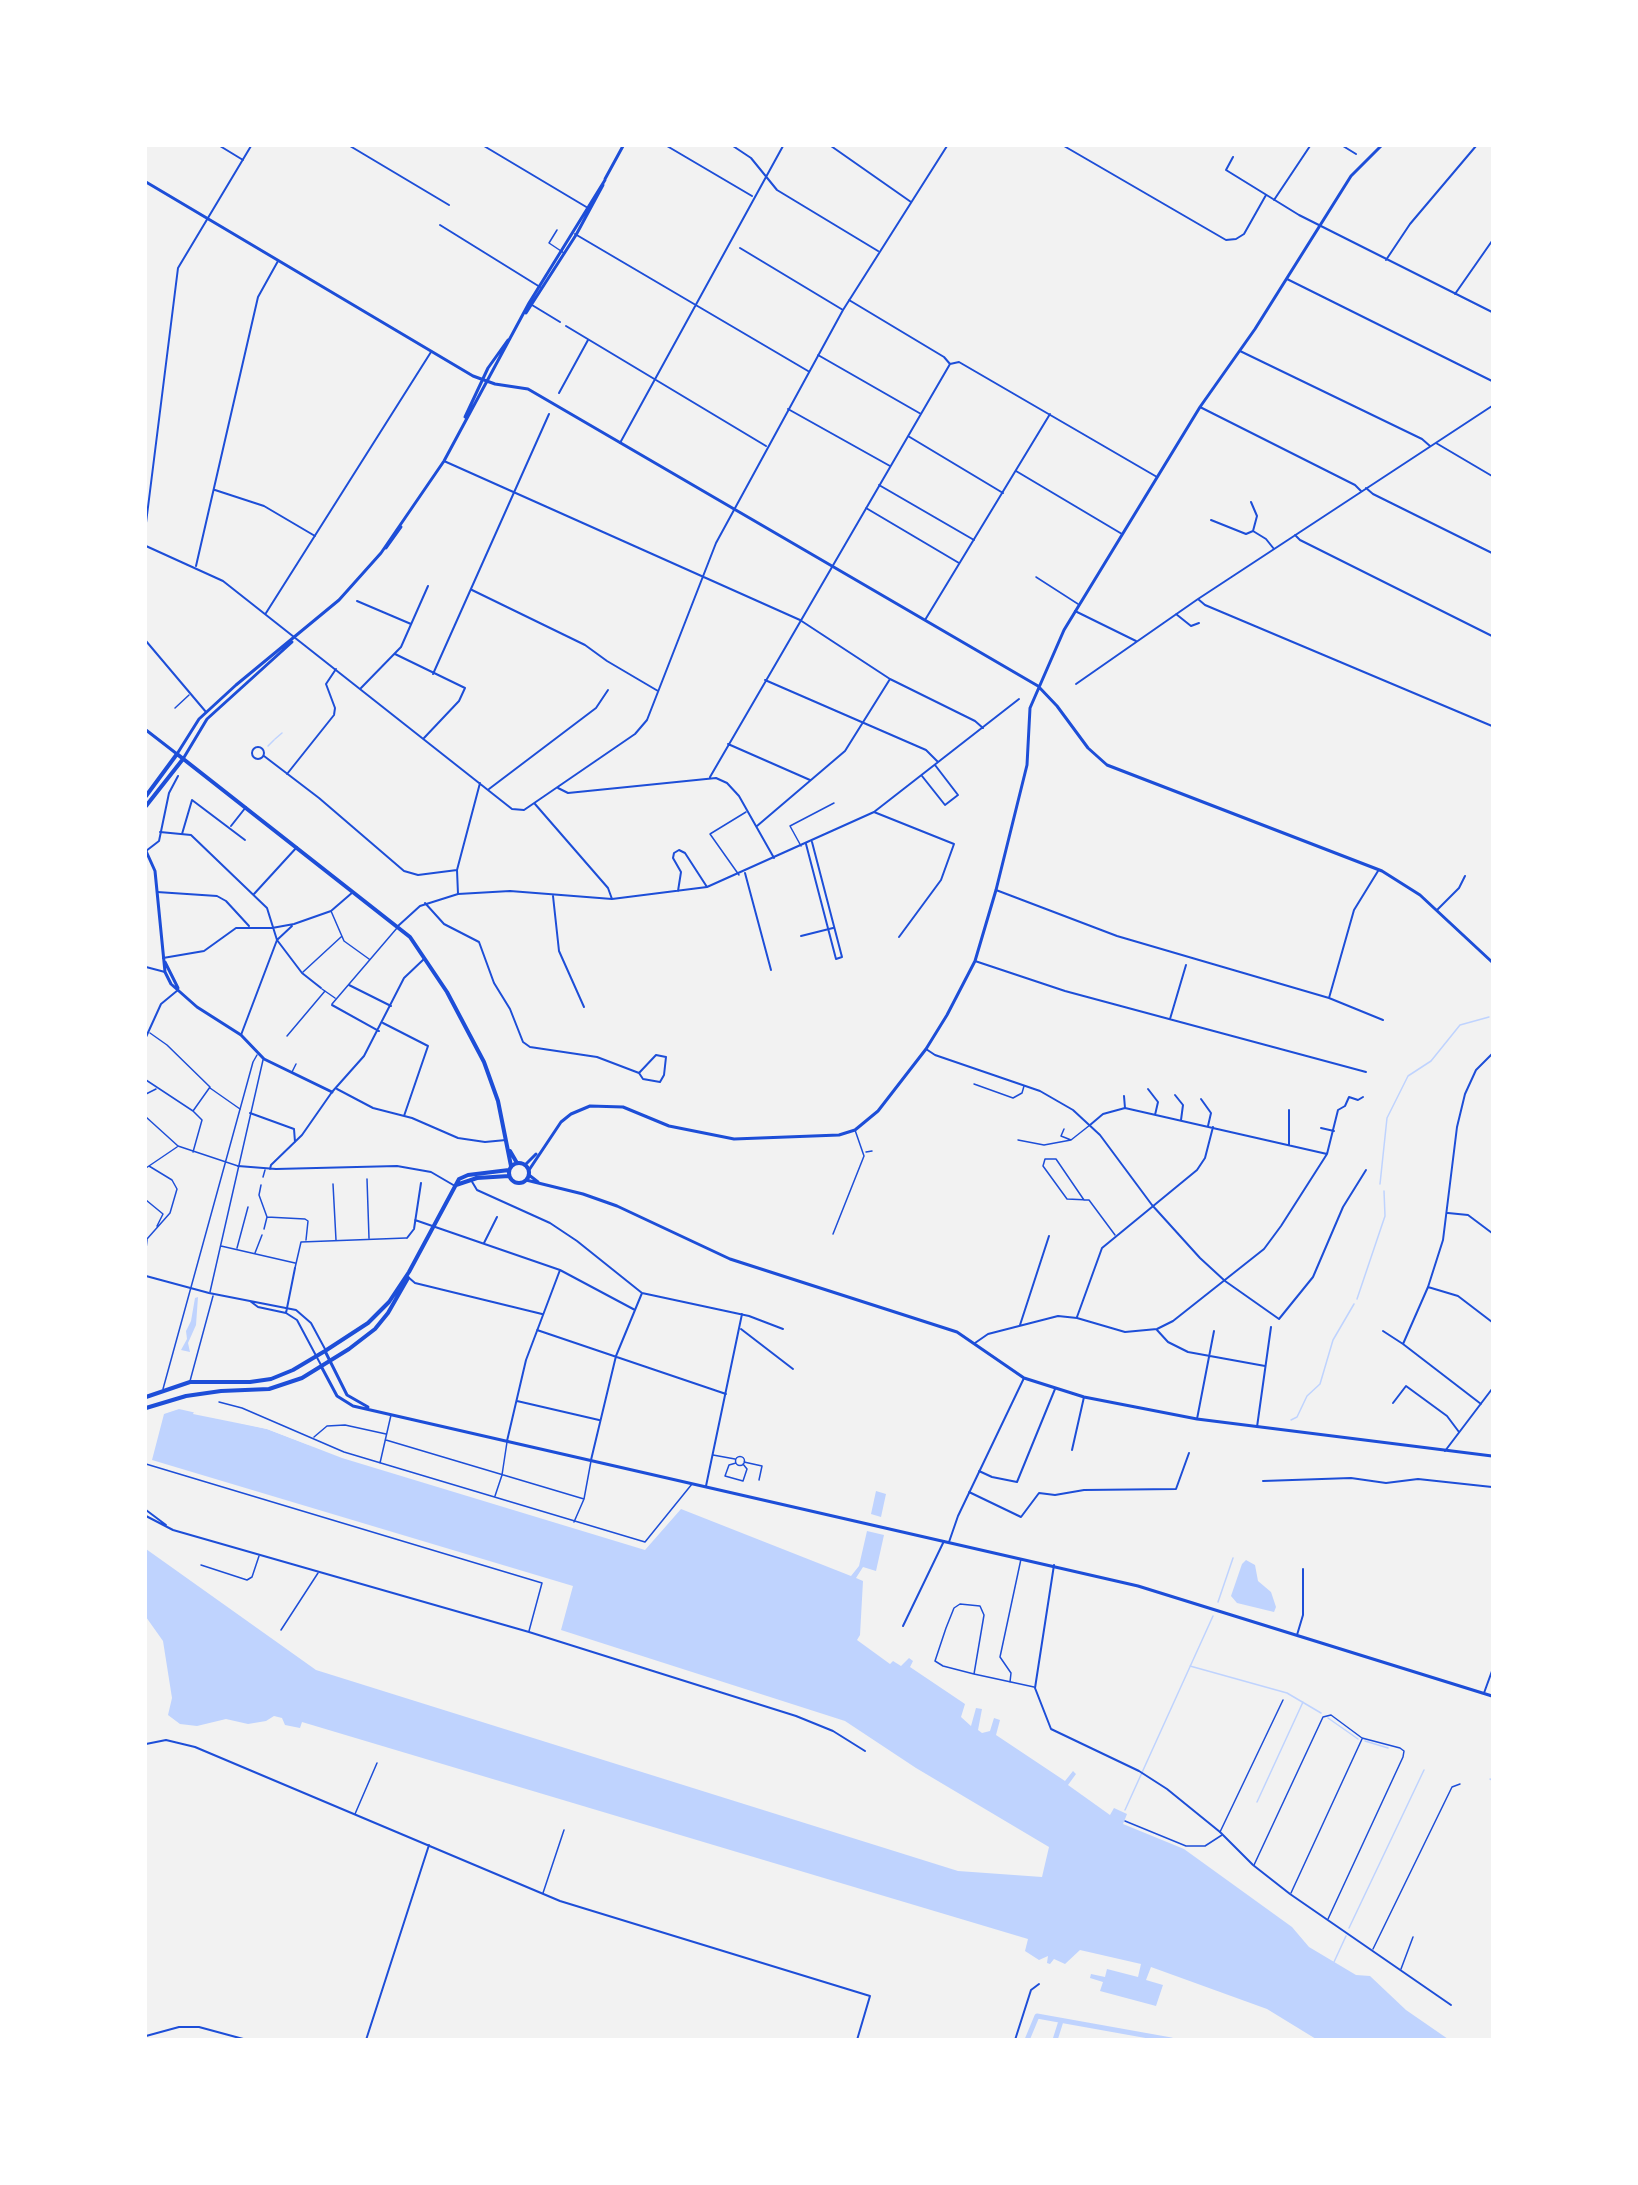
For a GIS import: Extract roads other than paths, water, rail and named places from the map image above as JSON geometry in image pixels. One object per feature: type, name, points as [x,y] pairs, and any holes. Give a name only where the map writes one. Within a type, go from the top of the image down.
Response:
[{"type":"main road","points":[[146,796],[177,754],[398,926],[426,958],[484,1062],[507,1140],[510,1171],[517,1182],[528,1175],[525,1165],[517,1163],[508,1148]]},
{"type":"main road","points":[[146,806],[183,759]]},
{"type":"main road","points":[[455,1186],[510,1171],[517,1163]]},
{"type":"main road","points":[[146,1408],[186,1396],[277,1387],[296,1381],[330,1361],[375,1329],[388,1313],[437,1216],[459,1179],[468,1174],[510,1171]]},
{"type":"main road","points":[[146,1397],[163,1389],[190,1382],[250,1382],[271,1379],[293,1370],[375,1318],[409,1274]]},
{"type":"street","points":[[220,146],[243,160]]},
{"type":"street","points":[[146,523],[178,268],[251,146]]},
{"type":"street","points":[[350,146],[449,205]]},
{"type":"street","points":[[484,146],[589,209]]},
{"type":"street","points":[[146,730],[177,754],[191,729],[206,712],[280,647],[295,638],[349,594],[397,536],[403,521],[444,461],[510,338],[575,234],[624,146]]},
{"type":"street","points":[[667,146],[753,196]]},
{"type":"street","points":[[733,146],[751,158],[777,190],[878,251]]},
{"type":"street","points":[[619,443],[753,196],[783,146]]},
{"type":"street","points":[[831,146],[911,202]]},
{"type":"street","points":[[146,546],[223,581],[512,808],[524,810],[642,727],[647,720],[701,576],[734,509],[843,310],[946,146]]},
{"type":"street","points":[[1064,146],[1226,240],[1236,239],[1244,234],[1266,195]]},
{"type":"street","points":[[1274,200],[1310,146]]},
{"type":"street","points":[[1343,146],[1356,154]]},
{"type":"street","points":[[1381,146],[1351,176],[1240,351],[1200,407],[1075,611],[1038,686],[1029,715],[1027,765],[996,890],[975,961],[947,1015],[926,1049],[878,1111],[855,1130],[822,1137],[735,1139],[686,1131],[623,1107],[602,1104],[571,1114],[553,1131],[528,1175],[540,1183],[617,1206],[730,1259],[957,1332],[975,1343],[1003,1366],[1024,1378],[1084,1397],[1197,1419],[1492,1456]]},
{"type":"street","points":[[1386,260],[1410,224],[1476,146]]},
{"type":"street","points":[[1233,158],[1226,170],[1274,200],[1386,260],[1492,312]]},
{"type":"street","points":[[146,182],[431,352],[482,380],[528,389],[1038,686],[1057,706],[1088,748],[1107,765],[1379,870],[1420,895],[1492,962]]},
{"type":"street","points":[[440,225],[541,288]]},
{"type":"street","points":[[557,230],[549,243],[563,252]]},
{"type":"street","points":[[575,234],[809,371]]},
{"type":"street","points":[[1455,294],[1492,241]]},
{"type":"street","points":[[740,248],[843,310]]},
{"type":"street","points":[[195,568],[258,297],[278,261]]},
{"type":"street","points":[[1287,279],[1492,381]]},
{"type":"street","points":[[849,300],[944,357],[950,364]]},
{"type":"street","points":[[531,304],[560,322]]},
{"type":"street","points":[[566,326],[768,447]]},
{"type":"street","points":[[464,422],[467,409],[482,380],[498,352],[510,338]]},
{"type":"street","points":[[559,393],[588,340]]},
{"type":"street","points":[[1240,351],[1422,439],[1430,446]]},
{"type":"street","points":[[266,614],[431,352]]},
{"type":"street","points":[[818,355],[921,414]]},
{"type":"street","points":[[710,777],[950,364],[959,362],[1157,477]]},
{"type":"street","points":[[1076,684],[1198,599],[1492,406]]},
{"type":"street","points":[[1200,407],[1354,485],[1361,491]]},
{"type":"street","points":[[788,410],[890,466]]},
{"type":"street","points":[[433,674],[549,414]]},
{"type":"street","points":[[925,620],[1050,414]]},
{"type":"street","points":[[908,436],[1003,493]]},
{"type":"street","points":[[1435,442],[1442,449],[1492,476]]},
{"type":"street","points":[[444,461],[800,620],[891,679],[975,721],[983,728]]},
{"type":"street","points":[[1016,471],[1122,534]]},
{"type":"street","points":[[879,484],[974,540]]},
{"type":"street","points":[[1366,488],[1373,494],[1492,553]]},
{"type":"street","points":[[214,489],[264,506],[315,536]]},
{"type":"street","points":[[1251,502],[1257,516],[1253,531]]},
{"type":"street","points":[[866,508],[960,564]]},
{"type":"street","points":[[1211,520],[1246,534],[1253,531]]},
{"type":"street","points":[[1253,531],[1266,539],[1274,549]]},
{"type":"street","points":[[1295,535],[1300,540],[1492,636]]},
{"type":"street","points":[[1036,577],[1079,604]]},
{"type":"street","points":[[361,688],[401,647],[428,586]]},
{"type":"street","points":[[472,590],[585,645],[658,691]]},
{"type":"street","points":[[1198,599],[1205,605],[1492,726]]},
{"type":"street","points":[[357,601],[411,624]]},
{"type":"street","points":[[1075,611],[1136,641]]},
{"type":"street","points":[[1176,614],[1191,626],[1199,622]]},
{"type":"street","points":[[183,759],[207,719],[230,695],[284,651],[295,638]]},
{"type":"street","points":[[146,641],[150,649],[206,712]]},
{"type":"street","points":[[146,650],[150,649]]},
{"type":"street","points":[[394,654],[465,688],[459,701],[424,738]]},
{"type":"street","points":[[287,774],[334,715],[335,708],[326,684],[336,669]]},
{"type":"street","points":[[757,827],[845,751],[891,679]]},
{"type":"street","points":[[765,680],[926,750],[938,762]]},
{"type":"street","points":[[489,789],[596,708],[608,690]]},
{"type":"street","points":[[175,708],[190,694]]},
{"type":"street","points":[[379,1031],[332,1005],[398,926],[412,911],[424,903],[458,894],[510,891],[612,899],[707,888],[745,873],[874,812],[1019,699]]},
{"type":"street","points":[[728,744],[811,780]]},
{"type":"street","points":[[264,756],[411,874],[457,870]]},
{"type":"street","points":[[922,776],[945,805],[958,795],[935,765]]},
{"type":"street","points":[[177,776],[169,793],[156,845],[146,851],[155,871],[163,958],[171,984],[197,1007],[240,1035],[264,1059],[332,1092]]},
{"type":"street","points":[[558,788],[568,793],[710,777],[722,780],[734,789],[774,858]]},
{"type":"street","points":[[458,894],[457,870],[480,783]]},
{"type":"street","points":[[182,834],[192,800],[230,826],[245,840]]},
{"type":"street","points":[[801,846],[790,826],[834,803]]},
{"type":"street","points":[[535,804],[608,888],[612,899]]},
{"type":"street","points":[[230,826],[246,807]]},
{"type":"street","points":[[739,875],[710,834],[748,811]]},
{"type":"street","points":[[874,812],[954,843],[941,880],[899,938]]},
{"type":"street","points":[[160,832],[191,835],[254,894],[267,908],[277,940],[302,973],[336,999]]},
{"type":"street","points":[[806,844],[836,959],[842,957],[812,842]]},
{"type":"street","points":[[254,894],[297,847]]},
{"type":"street","points":[[678,892],[682,877],[673,858],[674,853],[679,850],[685,853],[707,888]]},
{"type":"street","points":[[1329,998],[1354,910],[1379,870]]},
{"type":"street","points":[[745,873],[771,970]]},
{"type":"street","points":[[1437,910],[1459,888],[1465,876]]},
{"type":"street","points":[[996,890],[1117,936],[1329,998],[1383,1020]]},
{"type":"street","points":[[163,958],[204,951],[236,928],[272,928],[294,924],[331,911],[353,891]]},
{"type":"street","points":[[157,892],[217,896],[226,901],[250,928]]},
{"type":"street","points":[[553,896],[559,951],[584,1006]]},
{"type":"street","points":[[424,903],[444,924],[479,942],[494,983],[510,1009],[523,1042],[530,1047],[597,1057],[639,1073],[643,1079],[660,1082],[664,1075],[666,1057],[657,1055],[639,1073]]},
{"type":"street","points":[[331,911],[341,937],[369,960]]},
{"type":"street","points":[[240,1035],[277,940],[294,924]]},
{"type":"street","points":[[801,936],[834,928]]},
{"type":"street","points":[[302,973],[341,937]]},
{"type":"street","points":[[270,1169],[271,1165],[296,1142],[332,1092],[364,1056],[379,1031],[404,978],[426,958]]},
{"type":"street","points":[[975,961],[1065,991],[1366,1072]]},
{"type":"street","points":[[1170,1019],[1186,965]]},
{"type":"street","points":[[146,967],[167,971]]},
{"type":"street","points":[[349,985],[391,1006]]},
{"type":"street","points":[[146,1037],[162,1004],[178,990]]},
{"type":"street","points":[[287,1036],[326,991]]},
{"type":"street","points":[[383,1023],[428,1046],[404,1116]]},
{"type":"street","points":[[148,1031],[167,1045],[210,1087],[240,1109]]},
{"type":"street","points":[[926,1049],[935,1055],[1025,1085],[1064,1104],[1090,1125],[1180,1238],[1225,1281],[1279,1319],[1313,1277],[1343,1207],[1365,1170]]},
{"type":"street","points":[[163,1389],[257,1054]]},
{"type":"street","points":[[1403,1344],[1428,1287],[1443,1240],[1460,1111],[1472,1076],[1492,1054]]},
{"type":"street","points":[[190,1382],[264,1059]]},
{"type":"street","points":[[291,1073],[296,1064]]},
{"type":"street","points":[[146,1080],[193,1111],[202,1121],[193,1152]]},
{"type":"street","points":[[974,1084],[1013,1098],[1022,1093],[1025,1085]]},
{"type":"street","points":[[193,1111],[210,1087]]},
{"type":"street","points":[[146,1094],[157,1089]]},
{"type":"street","points":[[336,1089],[373,1108],[404,1116],[472,1142],[507,1140]]},
{"type":"street","points":[[1148,1089],[1158,1102],[1155,1114]]},
{"type":"street","points":[[1175,1095],[1183,1105],[1181,1120]]},
{"type":"street","points":[[1124,1096],[1125,1108]]},
{"type":"street","points":[[975,1343],[987,1334],[1058,1316],[1077,1318],[1125,1332],[1157,1329],[1176,1319],[1225,1281],[1271,1240],[1327,1154],[1338,1110],[1345,1106],[1349,1097],[1358,1100],[1363,1097]]},
{"type":"street","points":[[1201,1099],[1211,1113],[1208,1126]]},
{"type":"street","points":[[1018,1140],[1044,1145],[1071,1140],[1103,1114],[1125,1108],[1327,1154]]},
{"type":"street","points":[[1289,1110],[1289,1145]]},
{"type":"street","points":[[250,1113],[294,1129],[296,1142]]},
{"type":"street","points":[[146,1117],[178,1146],[238,1166],[265,1169],[397,1166],[431,1172],[455,1186]]},
{"type":"street","points":[[1077,1318],[1098,1256],[1115,1235],[1201,1165],[1213,1127]]},
{"type":"street","points":[[1321,1128],[1334,1131]]},
{"type":"street","points":[[1064,1129],[1061,1136],[1071,1140]]},
{"type":"street","points":[[833,1234],[865,1152],[855,1130]]},
{"type":"street","points":[[146,1168],[178,1146]]},
{"type":"street","points":[[525,1165],[540,1151]]},
{"type":"street","points":[[865,1152],[872,1151]]},
{"type":"street","points":[[1084,1200],[1056,1159],[1045,1159],[1043,1166],[1067,1199],[1084,1200],[1089,1200],[1115,1235]]},
{"type":"street","points":[[146,1249],[146,1239],[170,1213],[177,1189],[172,1180],[150,1166]]},
{"type":"street","points":[[263,1177],[265,1169]]},
{"type":"street","points":[[367,1179],[369,1239]]},
{"type":"street","points":[[471,1180],[475,1188],[550,1223],[577,1241],[642,1293],[742,1314],[783,1329]]},
{"type":"street","points":[[286,1313],[301,1242],[407,1238],[414,1229],[421,1183]]},
{"type":"street","points":[[333,1184],[336,1240]]},
{"type":"street","points":[[261,1185],[259,1195],[267,1217],[264,1229]]},
{"type":"street","points":[[146,1200],[163,1214],[157,1227]]},
{"type":"street","points":[[237,1249],[248,1207]]},
{"type":"street","points":[[1448,1213],[1468,1215],[1492,1233]]},
{"type":"street","points":[[267,1217],[305,1219],[308,1221],[306,1241]]},
{"type":"street","points":[[484,1243],[497,1217]]},
{"type":"street","points":[[415,1220],[560,1270],[635,1310]]},
{"type":"street","points":[[255,1254],[262,1235]]},
{"type":"street","points":[[1020,1325],[1049,1236]]},
{"type":"street","points":[[220,1246],[296,1263]]},
{"type":"street","points":[[495,1497],[502,1475],[507,1441],[526,1360],[560,1270]]},
{"type":"street","points":[[409,1274],[415,1283],[542,1314]]},
{"type":"street","points":[[146,1276],[211,1293],[287,1307],[302,1314],[311,1323],[350,1398],[372,1409]]},
{"type":"street","points":[[1428,1287],[1458,1296],[1492,1323]]},
{"type":"street","points":[[574,1522],[584,1499],[616,1356],[642,1293]]},
{"type":"street","points":[[250,1301],[258,1307],[286,1313],[301,1326],[337,1396],[343,1402],[1138,1586],[1492,1696]]},
{"type":"street","points":[[706,1485],[742,1314]]},
{"type":"street","points":[[1257,1427],[1272,1327]]},
{"type":"street","points":[[740,1328],[793,1369]]},
{"type":"street","points":[[1157,1329],[1173,1346],[1209,1357],[1265,1366]]},
{"type":"street","points":[[537,1330],[726,1394]]},
{"type":"street","points":[[1197,1419],[1214,1331]]},
{"type":"street","points":[[1383,1331],[1481,1404]]},
{"type":"street","points":[[949,1542],[969,1492],[1024,1378]]},
{"type":"street","points":[[1393,1403],[1406,1386],[1447,1416],[1459,1432]]},
{"type":"street","points":[[979,1471],[992,1477],[1017,1482],[1055,1388]]},
{"type":"street","points":[[1445,1451],[1492,1389]]},
{"type":"street","points":[[1072,1450],[1084,1397]]},
{"type":"street","points":[[517,1401],[600,1420]]},
{"type":"street","points":[[219,1402],[242,1408],[314,1437],[344,1452],[380,1464],[645,1542],[689,1491],[692,1482]]},
{"type":"street","points":[[380,1464],[392,1414]]},
{"type":"street","points":[[314,1437],[327,1426],[345,1425],[386,1434]]},
{"type":"street","points":[[386,1440],[584,1499]]},
{"type":"street","points":[[969,1492],[1021,1516],[1039,1493],[1055,1495],[1084,1490],[1176,1489],[1189,1453]]},
{"type":"street","points":[[712,1455],[762,1466],[759,1480]]},
{"type":"street","points":[[741,1456],[744,1463],[747,1469],[743,1481],[725,1476],[729,1465],[741,1456]]},
{"type":"street","points":[[146,1464],[542,1583],[529,1632]]},
{"type":"street","points":[[1263,1481],[1351,1478],[1386,1483],[1418,1479],[1492,1486]]},
{"type":"street","points":[[146,1510],[173,1530]]},
{"type":"street","points":[[146,1516],[173,1530],[529,1632],[796,1716],[833,1731],[865,1750]]},
{"type":"street","points":[[903,1626],[944,1541]]},
{"type":"street","points":[[201,1565],[247,1580],[252,1577],[259,1555]]},
{"type":"street","points":[[1010,1682],[1011,1673],[1000,1657],[1021,1558]]},
{"type":"street","points":[[1054,1565],[1035,1688],[1051,1729],[1147,1775],[1222,1833],[1253,1865],[1290,1894],[1373,1949],[1451,2005]]},
{"type":"street","points":[[1298,1635],[1303,1615],[1303,1569]]},
{"type":"street","points":[[281,1630],[318,1573]]},
{"type":"street","points":[[974,1674],[984,1615],[980,1606],[960,1604],[954,1608],[934,1657],[943,1666],[974,1674],[1035,1688]]},
{"type":"street","points":[[1484,1693],[1492,1671]]},
{"type":"street","points":[[1125,1821],[1186,1846],[1196,1847],[1214,1842],[1222,1833],[1282,1700]]},
{"type":"street","points":[[1253,1865],[1323,1717],[1331,1715],[1362,1738],[1400,1748],[1404,1751],[1404,1757],[1328,1919]]},
{"type":"street","points":[[1290,1894],[1362,1738]]},
{"type":"street","points":[[146,1744],[166,1740],[195,1747],[543,1893],[870,1996],[857,2040]]},
{"type":"street","points":[[355,1814],[377,1762]]},
{"type":"street","points":[[1373,1949],[1452,1787],[1460,1784]]},
{"type":"street","points":[[543,1893],[564,1830]]},
{"type":"street","points":[[366,2040],[429,1845]]},
{"type":"street","points":[[1401,1969],[1413,1937]]},
{"type":"street","points":[[1015,2040],[1031,1990],[1039,1984]]},
{"type":"street","points":[[146,2036],[180,2027],[199,2027],[247,2040]]},
{"type":"water","points":[[198,1297],[196,1325],[188,1343],[190,1352],[181,1350],[187,1339],[186,1331],[191,1321],[195,1298]]},
{"type":"water","points":[[179,1409],[267,1429],[342,1458],[645,1550],[681,1509],[851,1576],[859,1566],[867,1531],[884,1535],[876,1571],[863,1567],[856,1578],[863,1581],[860,1635],[857,1640],[890,1664],[893,1661],[901,1666],[909,1658],[913,1661],[910,1667],[965,1704],[961,1717],[971,1726],[976,1708],[982,1709],[978,1730],[982,1733],[990,1731],[994,1718],[1000,1720],[996,1735],[1065,1781],[1073,1771],[1076,1774],[1068,1785],[1110,1815],[1114,1808],[1127,1814],[1123,1824],[1184,1849],[1292,1927],[1309,1947],[1356,1975],[1370,1976],[1406,2010],[1448,2039],[1316,2039],[1267,2009],[1151,1967],[1146,1980],[1163,1985],[1156,2006],[1100,1991],[1103,1982],[1090,1978],[1091,1974],[1105,1977],[1107,1969],[1138,1977],[1141,1964],[1080,1950],[1065,1964],[1054,1959],[1050,1964],[1047,1963],[1048,1956],[1039,1960],[1025,1951],[1028,1939],[302,1722],[300,1728],[285,1725],[282,1718],[274,1716],[266,1721],[248,1724],[226,1719],[197,1726],[180,1724],[168,1715],[172,1698],[163,1641],[146,1617],[146,1549],[316,1670],[958,1871],[1042,1877],[1049,1847],[916,1768],[845,1721],[561,1630],[573,1586],[152,1460],[164,1414]]},
{"type":"water","points":[[876,1491],[886,1494],[881,1517],[871,1514]]},
{"type":"water","points":[[1246,1560],[1255,1565],[1258,1581],[1271,1592],[1276,1607],[1274,1612],[1237,1603],[1231,1596],[1242,1564]]},
{"type":"waterway","points":[[275,739],[282,733]]},
{"type":"waterway","points":[[268,746],[274,740]]},
{"type":"waterway","points":[[1380,1184],[1387,1118],[1408,1076],[1431,1061],[1460,1025],[1489,1017]]},
{"type":"waterway","points":[[1357,1299],[1385,1216],[1384,1191]]},
{"type":"waterway","points":[[1291,1420],[1297,1417],[1307,1396],[1320,1384],[1333,1340],[1354,1304]]},
{"type":"waterway","points":[[1218,1602],[1233,1558]]},
{"type":"waterway","points":[[1125,1810],[1213,1616]]},
{"type":"waterway","points":[[1190,1666],[1287,1693],[1321,1713]]},
{"type":"waterway","points":[[1257,1802],[1303,1702]]},
{"type":"waterway","points":[[1328,1718],[1358,1739]]},
{"type":"waterway","points":[[1365,1741],[1388,1748]]},
{"type":"waterway","points":[[1349,1928],[1424,1770]]},
{"type":"waterway","points":[[1334,1962],[1346,1936]]},
{"type":"waterway","points":[[1027,2040],[1037,2016],[1171,2040]]},
{"type":"waterway","points":[[1055,2040],[1061,2021]]}]
